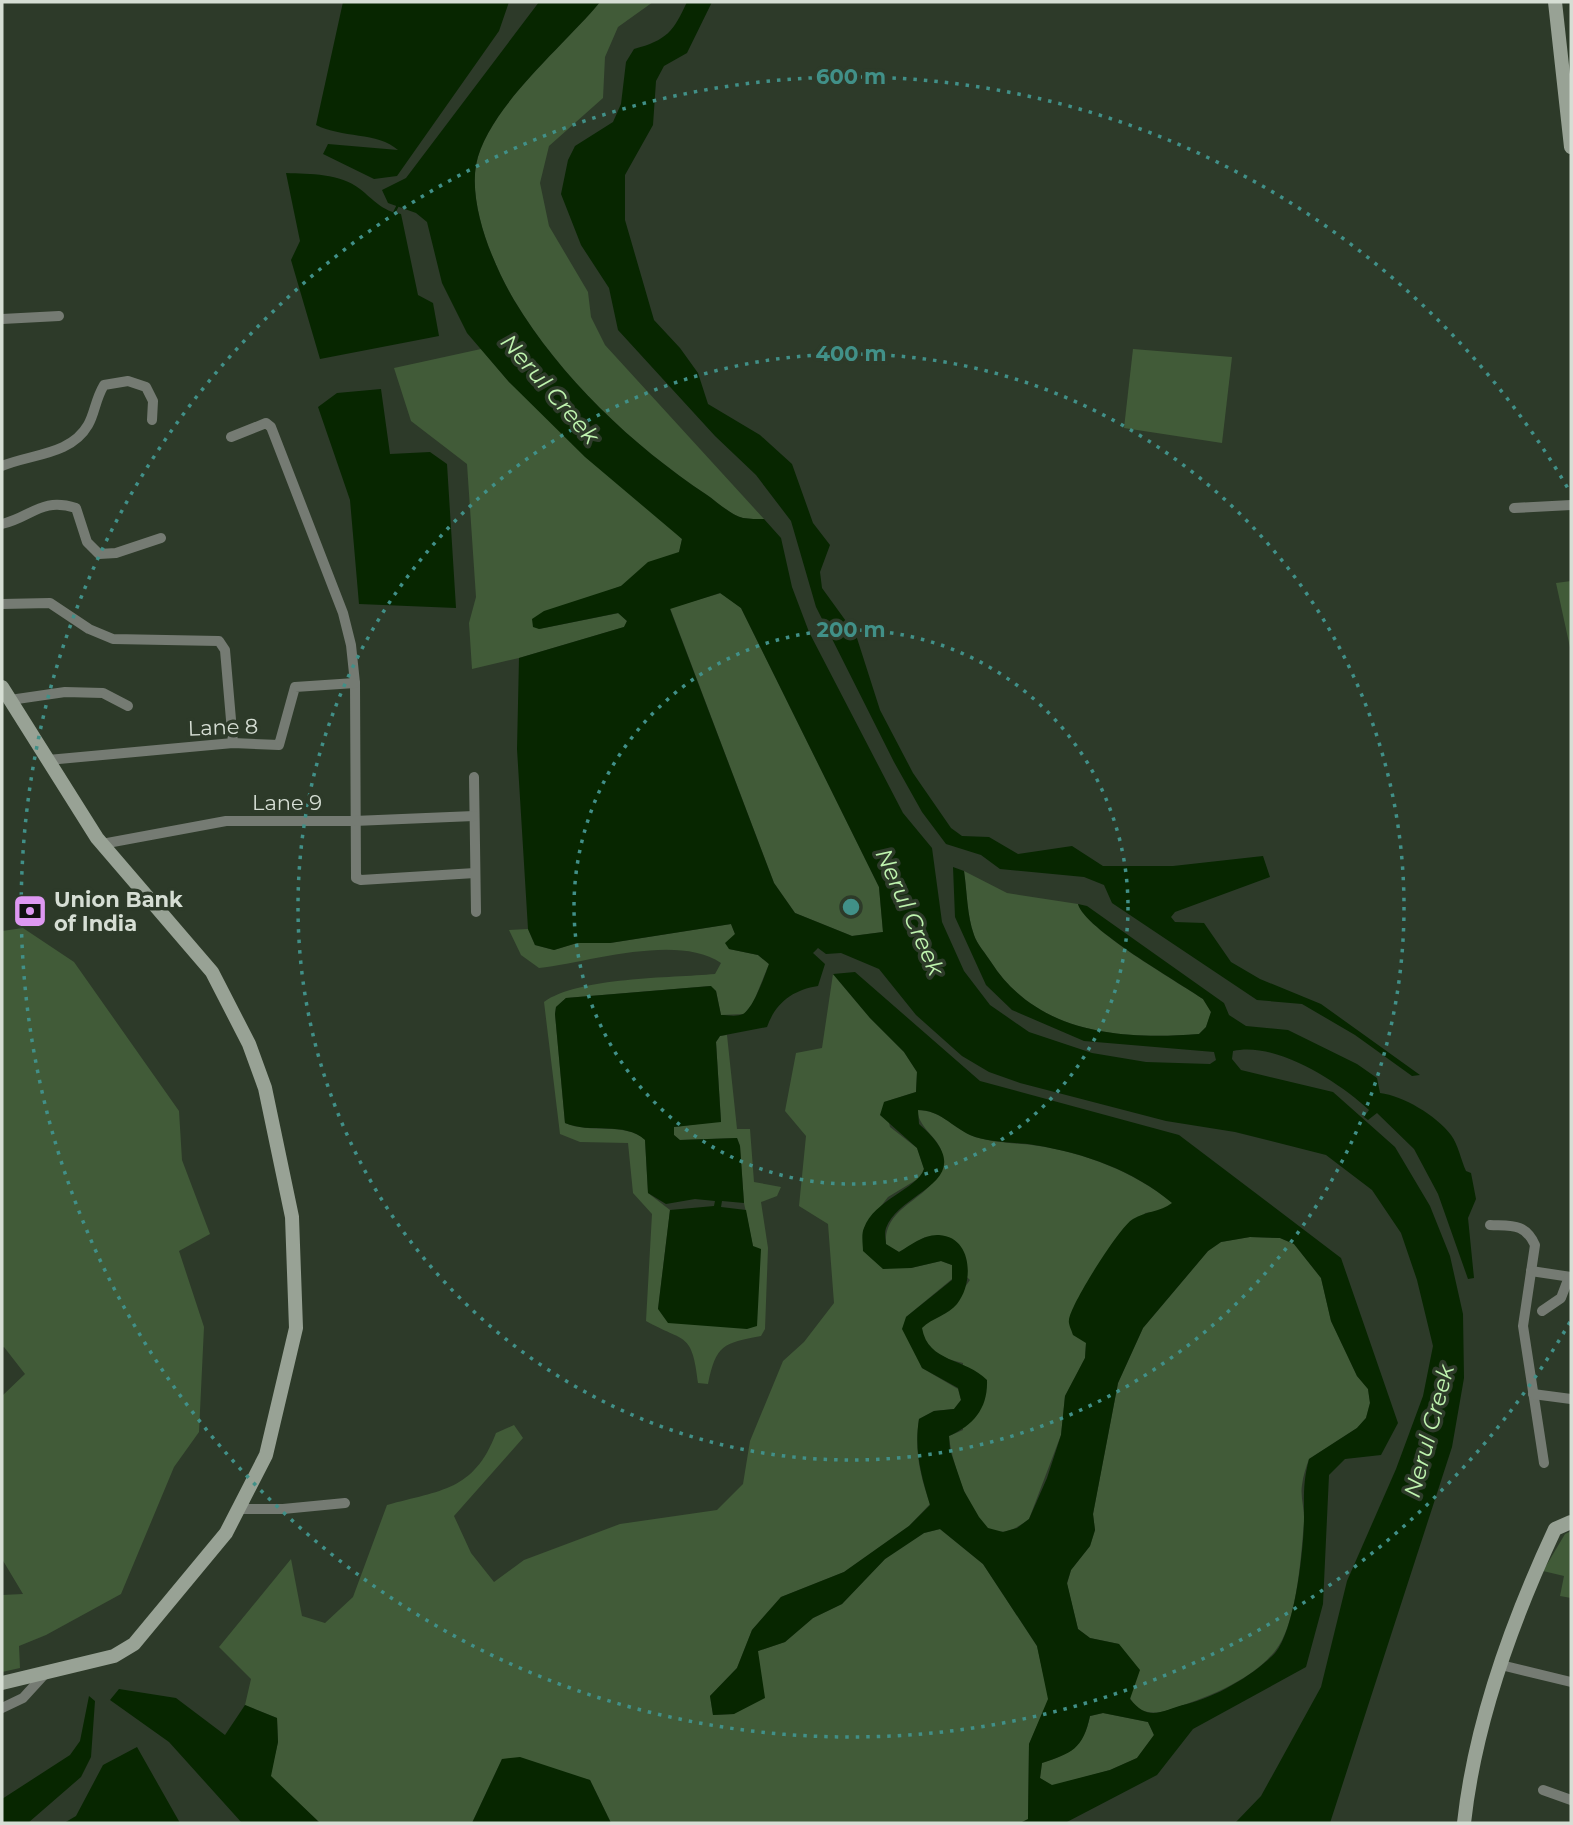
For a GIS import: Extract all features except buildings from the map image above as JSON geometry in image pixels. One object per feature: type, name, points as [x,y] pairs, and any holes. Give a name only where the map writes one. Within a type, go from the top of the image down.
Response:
[{"type":"main road","points":[[1555,2],[1571,146]]},
{"type":"main road","points":[[2,687],[102,844],[212,972],[249,1044],[265,1088],[292,1217],[296,1328],[266,1455],[226,1533],[134,1644],[114,1656],[2,1683]]},
{"type":"main road","points":[[1464,1823],[1469,1772],[1513,1626],[1555,1529],[1571,1522]]},
{"type":"street","points":[[2,319],[59,316]]},
{"type":"street","points":[[2,466],[25,456],[65,447],[79,440],[91,422],[94,401],[104,385],[128,381],[146,387],[153,401],[152,420]]},
{"type":"street","points":[[231,437],[266,423],[271,427],[343,613],[351,645],[355,683],[354,821],[355,873],[358,880],[475,873]]},
{"type":"street","points":[[2,524],[33,509],[64,504],[76,508],[87,542],[99,554],[116,554],[161,538]]},
{"type":"street","points":[[1514,508],[1571,505]]},
{"type":"street","points":[[2,604],[50,603],[89,629],[113,639],[219,641],[225,650],[233,743]]},
{"type":"street","name":"Lane 8","points":[[48,760],[233,743],[279,745],[283,741],[294,688],[298,685],[355,683]]},
{"type":"street","points":[[10,700],[65,692],[103,693],[128,706]]},
{"type":"street","points":[[474,777],[476,912]]},
{"type":"street","name":"Lane 9","points":[[102,844],[226,821],[354,821],[474,816]]},
{"type":"street","points":[[1490,1225],[1519,1226],[1530,1234],[1535,1245],[1523,1326],[1544,1463]]},
{"type":"street","points":[[1531,1270],[1570,1277],[1561,1298],[1542,1311]]},
{"type":"street","points":[[1533,1394],[1571,1399]]},
{"type":"street","points":[[239,1509],[345,1503]]},
{"type":"street","points":[[1501,1665],[1571,1682]]},
{"type":"street","points":[[2,1708],[23,1698],[44,1675]]},
{"type":"street","points":[[1543,1790],[1571,1800]]},
{"type":"shaded area","points":[[600,2],[653,2],[618,27],[605,57],[603,98],[549,146],[540,183],[549,226],[588,292],[591,317],[605,345],[764,519],[738,516],[679,475],[625,432],[576,383],[553,356],[514,300],[491,253],[479,217],[475,181],[476,165],[483,143],[510,100]]},
{"type":"shaded area","points":[[481,349],[509,382],[682,539],[679,553],[621,586],[582,601],[539,629],[619,613],[627,621],[624,627],[472,669],[469,623],[476,597],[467,464],[411,421],[394,368]]},
{"type":"shaded area","points":[[1133,349],[1232,357],[1222,443],[1124,428]]},
{"type":"shaded area","points":[[1571,581],[1571,652],[1556,583]]},
{"type":"shaded area","points":[[721,593],[741,608],[879,887],[883,932],[852,936],[795,913],[774,883],[670,608]]},
{"type":"shaded area","points":[[964,871],[1007,893],[1078,904],[1084,915],[1114,940],[1203,999],[1211,1012],[1206,1027],[1199,1034],[1170,1036],[1111,1033],[1057,1018],[1032,1004],[1010,986],[975,938]]},
{"type":"shaded area","points":[[731,924],[735,934],[729,949],[758,955],[769,964],[753,1003],[744,1014],[721,1015],[716,991],[710,986],[566,998],[556,1007],[555,1014],[565,1123],[585,1128],[627,1131],[645,1139],[648,1193],[670,1210],[658,1309],[753,1246],[744,1203],[740,1146],[737,1138],[679,1140],[674,1135],[674,1127],[721,1121],[716,1042],[720,1036],[727,1035],[737,1129],[750,1129],[754,1182],[781,1187],[777,1196],[761,1202],[768,1248],[765,1329],[761,1336],[738,1341],[723,1348],[714,1361],[708,1384],[698,1383],[689,1346],[678,1337],[646,1321],[652,1214],[633,1193],[628,1143],[580,1142],[560,1134],[544,1002],[559,994],[601,983],[715,974],[721,963],[702,954],[657,950],[539,968],[521,955],[509,930],[528,929],[535,945],[554,950],[577,943],[610,943]]},
{"type":"shaded area","points":[[23,928],[74,962],[179,1111],[182,1160],[210,1234],[179,1251],[204,1327],[199,1432],[174,1467],[121,1594],[46,1635],[19,1646],[20,1668],[2,1672],[2,1595],[23,1594],[2,1559],[2,1396],[25,1374],[4,1347],[2,1348],[2,931]]},
{"type":"shaded area","points":[[833,974],[870,1018],[904,1052],[917,1072],[916,1092],[884,1102],[890,1127],[917,1148],[924,1169],[921,1177],[888,1197],[864,1228],[911,1268],[941,1261],[952,1265],[952,1279],[906,1317],[922,1368],[958,1389],[961,1400],[954,1409],[934,1411],[919,1419],[919,1462],[930,1504],[909,1526],[844,1572],[781,1597],[752,1630],[737,1668],[710,1696],[713,1715],[734,1714],[758,1651],[785,1642],[813,1618],[842,1604],[885,1559],[924,1533],[940,1529],[983,1564],[1037,1646],[1049,1699],[1029,1744],[1028,1820],[1020,1823],[611,1823],[590,1780],[502,1759],[472,1823],[320,1823],[270,1776],[278,1742],[277,1718],[245,1705],[251,1679],[219,1647],[291,1559],[302,1616],[325,1623],[353,1597],[387,1505],[439,1491],[466,1477],[477,1467],[496,1433],[514,1425],[523,1438],[454,1516],[471,1553],[494,1582],[524,1560],[620,1524],[717,1510],[743,1484],[750,1441],[783,1361],[804,1342],[834,1303],[828,1224],[799,1206],[806,1136],[785,1111],[796,1053],[822,1048]]},
{"type":"shaded area","points":[[917,1110],[939,1115],[978,1138],[1039,1146],[1093,1159],[1126,1173],[1173,1203],[1160,1211],[1145,1213],[1086,1343],[1085,1358],[1065,1396],[1061,1435],[1029,1519],[1005,1531],[989,1529],[982,1523],[968,1500],[953,1458],[949,1436],[963,1430],[963,1363],[948,1359],[931,1348],[921,1328],[933,1318],[946,1313],[970,1280],[925,1237],[899,1252],[886,1245],[887,1231],[893,1219],[930,1185],[938,1175],[942,1162],[940,1148],[923,1125]]},
{"type":"shaded area","points":[[1250,1237],[1280,1238],[1294,1244],[1321,1278],[1331,1321],[1357,1376],[1368,1389],[1370,1403],[1366,1418],[1357,1428],[1309,1459],[1302,1490],[1304,1522],[1297,1590],[1288,1625],[1275,1651],[1253,1672],[1240,1680],[1212,1694],[1154,1713],[1142,1710],[1134,1704],[1129,1695],[1119,1644],[1090,1638],[1078,1629],[1067,1584],[1071,1570],[1090,1546],[1095,1530],[1093,1514],[1118,1383],[1143,1328],[1208,1251],[1221,1242]]},
{"type":"shaded area","points":[[1571,1531],[1571,1598],[1560,1596],[1564,1576],[1543,1571],[1565,1534]]},
{"type":"shaded area","points":[[1103,1713],[1148,1722],[1154,1735],[1137,1758],[1110,1770],[1052,1786],[1040,1778],[1042,1763],[1074,1748],[1084,1735],[1090,1716]]},
{"type":"water","points":[[343,2],[509,2],[499,31],[397,176],[374,179],[323,154],[328,144],[398,150],[380,140],[316,125]]},
{"type":"water","name":"Nerul Creek","points":[[539,2],[600,2],[510,100],[483,143],[476,165],[475,181],[484,235],[506,286],[533,329],[553,356],[600,408],[652,454],[724,508],[743,518],[764,519],[781,538],[792,587],[809,632],[903,813],[932,848],[942,922],[964,971],[990,1005],[1029,1032],[1092,1053],[1146,1062],[1210,1064],[1216,1060],[1214,1052],[1084,1041],[1012,1010],[986,985],[955,917],[953,867],[964,871],[972,928],[982,949],[1010,986],[1032,1004],[1057,1018],[1111,1033],[1170,1036],[1199,1034],[1206,1027],[1211,1012],[1203,999],[1133,954],[1097,927],[1084,915],[1078,904],[1087,906],[1224,1003],[1229,1015],[1246,1026],[1288,1030],[1357,1064],[1377,1078],[1380,1093],[1399,1098],[1437,1120],[1458,1147],[1466,1171],[1471,1173],[1476,1199],[1468,1218],[1474,1278],[1468,1279],[1438,1194],[1414,1149],[1377,1113],[1368,1120],[1364,1117],[1369,1110],[1324,1076],[1306,1066],[1268,1052],[1233,1051],[1232,1059],[1241,1070],[1333,1092],[1395,1147],[1430,1206],[1450,1256],[1463,1314],[1464,1378],[1452,1447],[1330,1823],[1235,1823],[1261,1796],[1321,1687],[1347,1581],[1396,1469],[1423,1396],[1433,1346],[1417,1280],[1401,1233],[1372,1190],[1326,1155],[1235,1132],[1166,1121],[1020,1083],[989,1072],[962,1056],[916,1015],[879,969],[841,953],[826,954],[818,948],[813,953],[825,964],[818,986],[786,999],[775,1011],[767,1027],[720,1036],[716,1042],[721,1122],[674,1127],[674,1135],[680,1140],[737,1138],[740,1146],[744,1203],[722,1201],[721,1207],[746,1210],[753,1246],[761,1249],[757,1326],[747,1329],[668,1323],[658,1309],[670,1210],[714,1206],[715,1201],[695,1199],[666,1204],[648,1193],[645,1140],[628,1131],[585,1128],[565,1123],[556,1007],[566,998],[711,986],[716,991],[721,1015],[741,1015],[755,999],[769,964],[758,955],[729,949],[725,943],[735,934],[731,924],[610,943],[577,943],[554,950],[535,945],[528,929],[517,749],[519,658],[624,627],[627,621],[618,613],[539,629],[533,627],[532,619],[544,611],[621,586],[648,562],[679,552],[682,539],[585,457],[509,382],[467,333],[442,283],[427,222],[416,213],[388,203],[382,190],[406,178]],"holes":[[[720,593],[741,608],[879,887],[883,932],[852,936],[795,913],[774,883],[670,609]]]},
{"type":"water","points":[[687,2],[712,2],[687,53],[664,66],[656,81],[653,125],[625,175],[625,220],[654,320],[680,348],[698,373],[708,404],[760,435],[792,464],[813,523],[830,545],[820,572],[822,588],[856,635],[880,710],[913,773],[951,828],[962,836],[989,837],[1018,854],[1072,846],[1103,866],[1173,866],[1263,856],[1270,877],[1175,912],[1171,917],[1175,922],[1204,923],[1231,962],[1260,979],[1321,1004],[1420,1075],[1412,1076],[1355,1035],[1302,1004],[1257,1000],[1112,903],[1104,885],[1084,877],[1000,869],[981,855],[946,844],[922,812],[816,607],[791,521],[756,475],[715,436],[618,330],[609,288],[581,245],[561,194],[568,160],[575,146],[613,122],[621,104],[626,62],[634,49],[654,42],[668,33]]},
{"type":"water","points":[[286,173],[324,175],[343,180],[360,189],[383,208],[401,214],[418,295],[433,303],[439,336],[320,359],[291,260],[300,241]]},
{"type":"water","points":[[381,389],[390,454],[430,452],[447,464],[456,608],[359,604],[350,500],[318,407],[337,393]]},
{"type":"water","points":[[855,972],[980,1081],[1179,1135],[1341,1258],[1398,1423],[1381,1455],[1345,1459],[1329,1475],[1323,1604],[1306,1667],[1193,1729],[1157,1775],[1065,1823],[1020,1823],[1028,1819],[1029,1744],[1048,1699],[1037,1646],[983,1564],[940,1529],[924,1533],[885,1559],[842,1604],[813,1618],[785,1642],[758,1651],[765,1698],[734,1714],[713,1715],[710,1696],[737,1668],[752,1630],[781,1597],[844,1572],[909,1526],[930,1505],[918,1452],[919,1419],[934,1411],[954,1409],[961,1400],[958,1388],[922,1368],[902,1329],[906,1317],[952,1280],[952,1265],[941,1261],[911,1268],[883,1269],[863,1251],[863,1230],[869,1218],[913,1183],[924,1169],[917,1148],[880,1115],[884,1102],[916,1092],[917,1072],[904,1052],[870,1018],[833,974]],"holes":[[[918,1110],[933,1113],[977,1138],[1053,1148],[1089,1158],[1141,1181],[1172,1203],[1133,1219],[1107,1250],[1086,1283],[1069,1320],[1073,1335],[1086,1343],[1085,1358],[1065,1396],[1061,1435],[1047,1478],[1029,1519],[1017,1528],[1003,1532],[988,1528],[979,1517],[964,1491],[950,1450],[949,1436],[966,1427],[982,1407],[987,1380],[932,1348],[922,1328],[953,1308],[963,1295],[968,1273],[964,1252],[959,1244],[939,1235],[923,1238],[899,1252],[886,1244],[885,1230],[894,1215],[933,1183],[942,1172],[944,1159],[937,1144],[919,1124]],[[1250,1237],[1280,1238],[1294,1244],[1321,1278],[1331,1321],[1357,1376],[1368,1389],[1370,1403],[1366,1418],[1357,1428],[1309,1459],[1297,1588],[1288,1626],[1275,1653],[1246,1677],[1222,1691],[1198,1701],[1150,1713],[1143,1711],[1130,1699],[1140,1670],[1119,1644],[1090,1638],[1078,1629],[1067,1583],[1071,1570],[1090,1546],[1095,1530],[1093,1514],[1118,1383],[1143,1328],[1208,1251],[1221,1242]],[[1103,1713],[1148,1722],[1154,1735],[1137,1758],[1110,1770],[1052,1785],[1040,1778],[1042,1763],[1069,1752],[1080,1743],[1090,1716]]]},
{"type":"water","points":[[119,1689],[176,1698],[225,1735],[245,1705],[277,1718],[278,1742],[271,1776],[320,1823],[242,1823],[169,1742],[110,1700]]},
{"type":"water","points":[[89,1696],[95,1701],[91,1757],[81,1777],[28,1823],[2,1823],[2,1799],[70,1755],[80,1741]]},
{"type":"water","points":[[137,1747],[180,1823],[64,1823],[76,1816],[103,1765]]},
{"type":"water","points":[[520,1757],[590,1780],[611,1823],[472,1823],[502,1759]]},
{"type":"waterway","points":[[394,213],[399,203]]},
{"type":"place","name":"Union Bank of India","points":[[30,911]]}]
